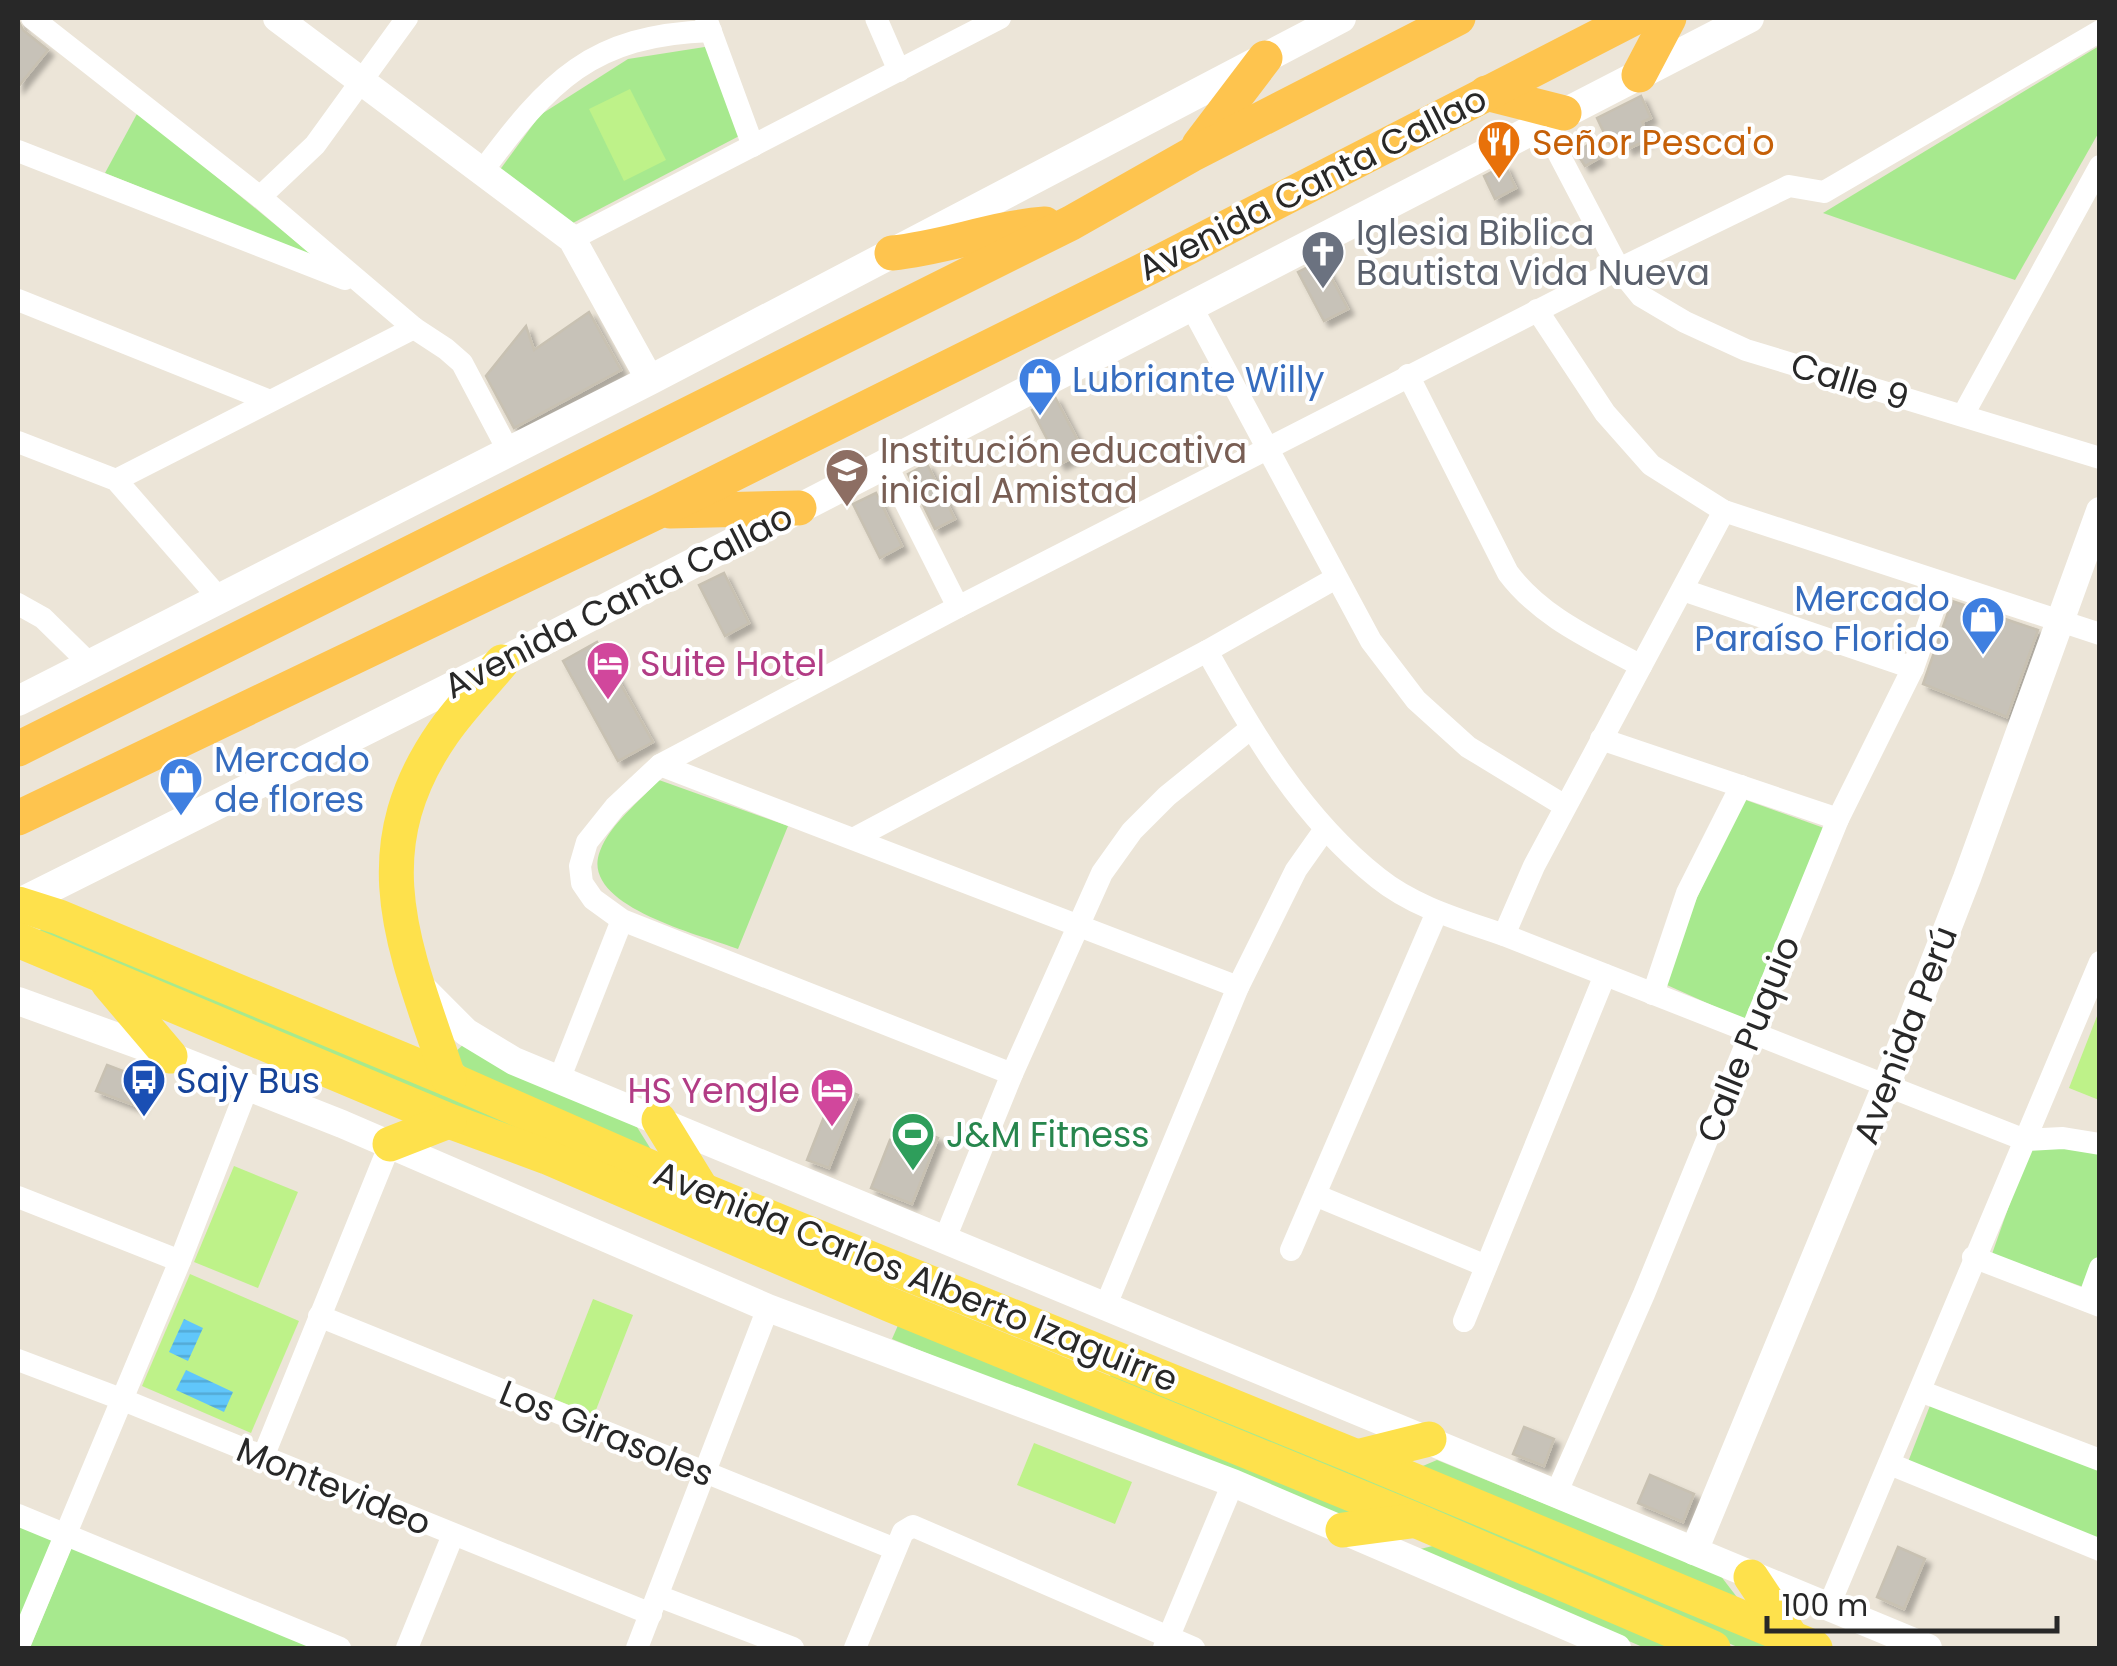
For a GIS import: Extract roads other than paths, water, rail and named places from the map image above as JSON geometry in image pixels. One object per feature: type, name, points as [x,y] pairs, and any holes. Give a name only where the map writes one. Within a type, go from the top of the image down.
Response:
[{"type":"highway","points":[[18,748],[1071,223],[1191,155],[1458,18]]},
{"type":"highway","name":"Avenida Canta Callao","points":[[18,818],[658,511],[1150,267],[1634,18]]},
{"type":"highway","points":[[1639,75],[1668,18]]},
{"type":"highway","points":[[1191,155],[1264,58]]},
{"type":"highway","points":[[1486,93],[1554,119]]},
{"type":"highway","points":[[892,253],[930,250],[1017,226],[1071,223]]},
{"type":"highway","points":[[658,511],[799,508]]},
{"type":"main road","points":[[18,701],[650,380],[1341,18]]},
{"type":"main road","name":"Avenida Canta Callao","points":[[18,904],[502,662],[1749,18]]},
{"type":"main road","points":[[449,1079],[396,897],[394,862],[399,827],[416,778],[443,732],[502,662]]},
{"type":"main road","name":"Avenida Carlos Alberto Izaguirre","points":[[18,904],[449,1079],[553,1142],[890,1305],[1416,1520],[1713,1648]]},
{"type":"main road","name":"Avenida Carlos Alberto Izaguirre","points":[[18,940],[448,1121],[553,1142],[702,1190],[1804,1644]]},
{"type":"main road","points":[[104,978],[170,1056]]},
{"type":"main road","points":[[659,1120],[702,1190]]},
{"type":"main road","points":[[390,1144],[448,1121]]},
{"type":"main road","points":[[1082,1384],[1084,1361],[1104,1354]]},
{"type":"main road","points":[[1357,1457],[1429,1439]]},
{"type":"main road","points":[[1343,1530],[1416,1520]]},
{"type":"main road","points":[[1751,1576],[1804,1644]]},
{"type":"street","points":[[32,18],[260,197],[414,328],[446,349],[462,364],[508,450]]},
{"type":"street","points":[[276,18],[572,240],[650,380]]},
{"type":"street","points":[[260,197],[314,145],[407,18]]},
{"type":"street","points":[[876,18],[899,71]]},
{"type":"street","points":[[572,240],[1000,18]]},
{"type":"street","points":[[481,173],[526,111],[598,54],[709,24],[753,146]]},
{"type":"street","points":[[1012,1074],[622,920],[593,899],[582,882],[580,866],[587,842],[615,807],[660,765],[1264,448],[1619,269],[1789,186],[1824,192],[2100,31]]},
{"type":"street","name":"Calle 9","points":[[1554,119],[1619,269],[1641,296],[1746,350],[2100,458]]},
{"type":"street","points":[[18,151],[364,286]]},
{"type":"street","points":[[1963,415],[2100,166]]},
{"type":"street","points":[[18,300],[270,401]]},
{"type":"street","points":[[1190,304],[1371,641],[1416,700],[1468,748],[1565,806]]},
{"type":"street","points":[[1537,310],[1605,413],[1652,465],[1724,511],[2100,634]]},
{"type":"street","points":[[116,480],[414,328]]},
{"type":"street","points":[[1408,376],[1508,572],[1526,597],[1554,618],[1641,666]]},
{"type":"street","points":[[18,442],[116,480],[219,598]]},
{"type":"street","points":[[886,464],[958,607]]},
{"type":"street","points":[[1504,936],[1565,806],[1724,511]]},
{"type":"street","name":"Avenida Perú","points":[[1694,1551],[1886,1086],[1967,878],[2100,511]]},
{"type":"street","points":[[855,838],[1336,578]]},
{"type":"street","name":"Calle Puquio","points":[[1556,1494],[1644,1294],[1838,818],[1913,668],[1942,585]]},
{"type":"street","points":[[1683,590],[1913,668]]},
{"type":"street","points":[[18,604],[43,618],[90,664]]},
{"type":"street","points":[[1207,651],[1250,729],[1325,829],[1380,880],[1437,912],[2025,1140],[2063,1138],[2100,1144]]},
{"type":"street","points":[[944,1241],[1012,1074],[1102,873],[1132,831],[1167,796],[1250,729]]},
{"type":"street","points":[[1601,739],[1838,818]]},
{"type":"street","points":[[660,765],[1238,987]]},
{"type":"street","points":[[1653,994],[1687,892],[1742,786]]},
{"type":"street","points":[[1106,1305],[1238,987],[1296,870],[1325,829]]},
{"type":"street","points":[[1292,1250],[1437,912]]},
{"type":"street","points":[[559,1080],[622,920]]},
{"type":"street","points":[[1828,1608],[2098,969]]},
{"type":"street","points":[[1464,1320],[1604,975]]},
{"type":"street","name":"Avenida Carlos Alberto Izaguirre","points":[[420,987],[466,1032],[514,1061],[1928,1648]]},
{"type":"street","points":[[18,1001],[170,1056],[390,1144],[768,1308],[1232,1483],[1617,1648]]},
{"type":"street","points":[[18,1648],[248,1086]]},
{"type":"street","points":[[263,1458],[390,1144]]},
{"type":"street","points":[[1315,1195],[1486,1266]]},
{"type":"street","points":[[18,1197],[180,1260]]},
{"type":"street","points":[[1974,1257],[2094,1304],[2100,1268]]},
{"type":"street","points":[[637,1648],[768,1308]]},
{"type":"street","name":"Los Girasoles","points":[[319,1316],[895,1550]]},
{"type":"street","name":"Montevideo","points":[[18,1360],[121,1398],[453,1535],[793,1648]]},
{"type":"street","points":[[1920,1391],[2100,1460]]},
{"type":"street","points":[[1890,1464],[2100,1550]]},
{"type":"street","points":[[1166,1643],[1232,1483]]},
{"type":"street","points":[[18,1515],[340,1648]]},
{"type":"street","points":[[854,1648],[903,1532],[913,1526],[1166,1643],[1194,1648]]},
{"type":"street","points":[[407,1648],[453,1535]]},
{"type":"water","points":[[184,1319],[203,1328],[188,1361],[169,1352]]},
{"type":"water","points":[[186,1370],[233,1392],[224,1412],[176,1390]]},
{"type":"place","name":"Señor Pesca'o","points":[[1499,180]]},
{"type":"place","name":"Iglesia Biblica Bautista Vida Nueva","points":[[1323,290]]},
{"type":"place","name":"Lubriante Willy","points":[[1040,417]]},
{"type":"place","name":"Institución educativa inicial Amistad","points":[[847,508]]},
{"type":"place","name":"Mercado Paraíso Florido","points":[[1983,656]]},
{"type":"place","name":"Suite Hotel","points":[[608,701]]},
{"type":"place","name":"Mercado de flores","points":[[181,817]]},
{"type":"place","name":"Sajy Bus","points":[[144,1118]]},
{"type":"place","name":"HS Yengle","points":[[832,1128]]},
{"type":"place","name":"J&M Fitness","points":[[913,1172]]}]
